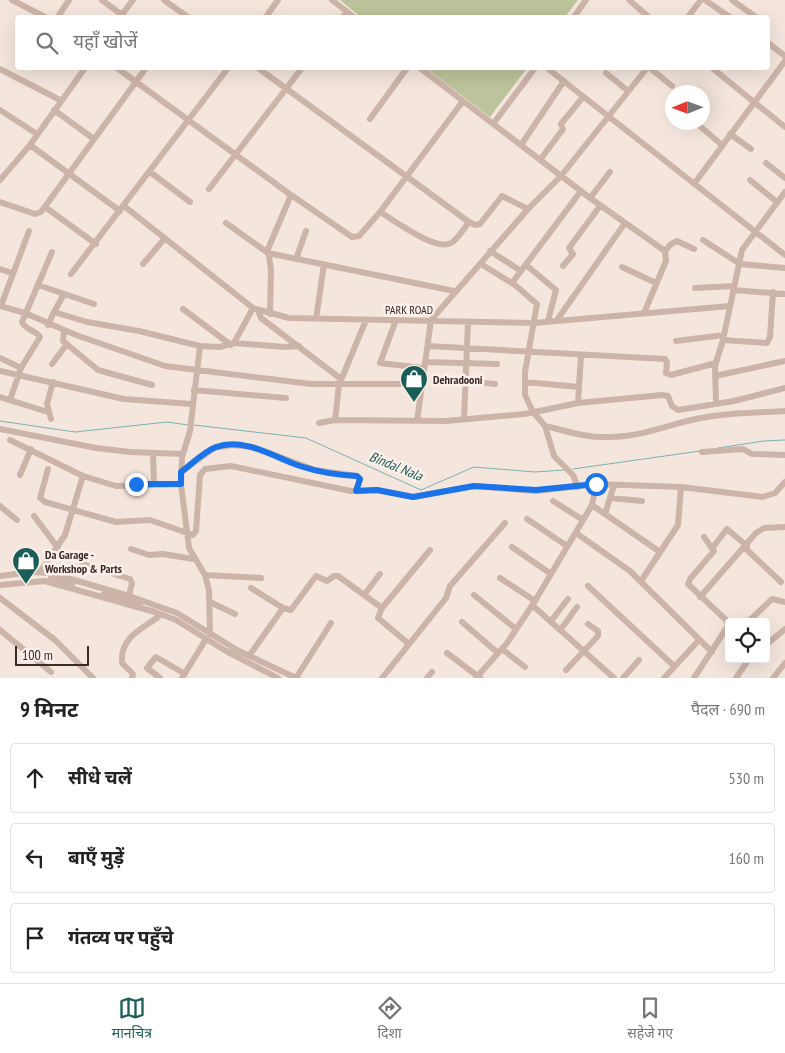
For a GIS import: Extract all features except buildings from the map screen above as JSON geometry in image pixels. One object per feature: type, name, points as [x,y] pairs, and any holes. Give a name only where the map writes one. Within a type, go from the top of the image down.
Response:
[{"type":"street","points":[[12,0],[41,15]]},
{"type":"street","points":[[59,15],[69,0]]},
{"type":"street","points":[[102,0],[121,15]]},
{"type":"street","points":[[123,15],[133,0]]},
{"type":"street","points":[[164,0],[185,15]]},
{"type":"street","points":[[267,15],[278,0]]},
{"type":"street","points":[[332,0],[351,15]]},
{"type":"street","points":[[576,15],[586,0]]},
{"type":"street","points":[[629,0],[646,15]]},
{"type":"street","points":[[690,15],[703,0],[726,15]]},
{"type":"street","points":[[732,0],[753,15]]},
{"type":"street","points":[[770,45],[785,56]]},
{"type":"street","points":[[694,184],[785,61]]},
{"type":"street","points":[[0,69],[60,100]]},
{"type":"street","points":[[0,180],[30,145],[60,100],[83,70]]},
{"type":"street","points":[[120,70],[290,195],[352,237],[359,236],[380,212],[463,101]]},
{"type":"street","points":[[0,202],[36,214],[45,206],[144,70]]},
{"type":"street","points":[[71,274],[96,244],[227,70]]},
{"type":"street","points":[[261,70],[469,222],[475,225],[480,224],[502,196],[528,209]]},
{"type":"street","points":[[209,189],[285,87],[300,70]]},
{"type":"street","points":[[370,119],[407,70]]},
{"type":"street","points":[[423,70],[600,206],[665,251]]},
{"type":"street","points":[[493,124],[534,70]]},
{"type":"street","points":[[550,70],[785,255]]},
{"type":"street","points":[[417,421],[431,320],[454,291],[481,264],[528,209],[561,176],[643,70]]},
{"type":"street","points":[[646,70],[670,85]]},
{"type":"street","points":[[714,70],[785,127]]},
{"type":"street","points":[[606,73],[628,91]]},
{"type":"street","points":[[521,145],[564,81]]},
{"type":"street","points":[[540,160],[564,129],[562,124],[584,97]]},
{"type":"street","points":[[0,110],[37,134]]},
{"type":"street","points":[[54,110],[94,139]]},
{"type":"street","points":[[704,130],[722,145]]},
{"type":"street","points":[[730,134],[750,149]]},
{"type":"street","name":"PARK ROAD","points":[[30,145],[69,174],[165,238],[256,309],[270,314],[316,319],[534,323],[730,306]]},
{"type":"street","points":[[766,163],[785,178]]},
{"type":"street","points":[[150,172],[190,202]]},
{"type":"street","points":[[590,198],[610,172]]},
{"type":"street","points":[[750,180],[777,202]]},
{"type":"street","points":[[512,283],[581,190]]},
{"type":"street","points":[[716,403],[716,364],[744,247],[785,192]]},
{"type":"street","points":[[270,314],[271,270],[268,253],[270,242],[290,195]]},
{"type":"street","points":[[45,206],[96,244]]},
{"type":"street","points":[[563,266],[573,254],[569,248],[600,206]]},
{"type":"street","points":[[380,212],[427,240],[442,245],[454,242],[469,222]]},
{"type":"street","points":[[557,320],[625,223]]},
{"type":"street","points":[[226,224],[268,253],[454,291]]},
{"type":"street","points":[[29,231],[0,306],[25,313],[64,331],[155,364],[196,371],[290,382],[421,384]]},
{"type":"street","points":[[296,259],[306,231]]},
{"type":"street","points":[[143,264],[165,238]]},
{"type":"street","points":[[703,240],[740,264],[785,268]]},
{"type":"street","points":[[644,313],[666,261],[665,251],[671,244],[677,242],[694,249]]},
{"type":"street","points":[[10,400],[18,375],[40,337],[22,324],[52,252]]},
{"type":"street","points":[[490,252],[521,271]]},
{"type":"street","points":[[316,319],[324,264]]},
{"type":"street","points":[[481,264],[512,283],[537,304],[529,352],[525,394],[533,412],[545,426],[551,450],[556,460],[569,472],[578,487]]},
{"type":"street","points":[[526,265],[556,290],[548,321]]},
{"type":"street","points":[[622,267],[656,283]]},
{"type":"street","points":[[0,269],[12,273]]},
{"type":"street","points":[[38,285],[94,304]]},
{"type":"street","points":[[695,288],[733,288],[785,294]]},
{"type":"street","points":[[676,341],[724,337],[767,343],[770,337],[773,292]]},
{"type":"street","points":[[48,324],[64,294]]},
{"type":"street","points":[[232,344],[256,309],[261,318],[299,346],[340,382]]},
{"type":"street","points":[[184,310],[232,344]]},
{"type":"street","points":[[54,312],[87,322],[139,331],[200,346],[225,347],[232,344],[299,346]]},
{"type":"street","points":[[335,420],[340,382],[366,320]]},
{"type":"street","points":[[396,320],[379,362],[424,365],[497,364]]},
{"type":"street","points":[[464,419],[468,322]]},
{"type":"street","points":[[64,331],[62,340],[98,370],[152,385]]},
{"type":"street","points":[[52,364],[67,344]]},
{"type":"street","points":[[160,678],[147,668],[156,657],[183,676],[208,637],[210,602],[205,575],[193,559],[189,548],[181,484],[183,454],[190,431],[200,346]]},
{"type":"street","points":[[428,346],[665,359],[667,362],[666,372],[671,375],[716,364]]},
{"type":"street","points":[[578,403],[581,355]]},
{"type":"street","points":[[0,358],[22,368]]},
{"type":"street","points":[[715,376],[785,361]]},
{"type":"street","points":[[0,371],[124,399],[192,404]]},
{"type":"street","points":[[466,381],[495,384]]},
{"type":"street","points":[[52,419],[48,412],[47,404],[53,382]]},
{"type":"street","points":[[525,382],[579,387]]},
{"type":"street","points":[[319,423],[335,420],[417,421],[464,419],[533,412],[578,403],[666,394],[678,410],[785,388]]},
{"type":"street","points":[[194,390],[286,398]]},
{"type":"street","points":[[0,397],[48,412]]},
{"type":"street","points":[[545,426],[576,435],[614,437],[659,430],[682,422],[721,414],[785,411]]},
{"type":"street","points":[[0,429],[73,445],[183,454]]},
{"type":"street","points":[[10,440],[83,476],[116,486],[181,484]]},
{"type":"street","points":[[181,472],[214,448],[232,445],[245,446],[315,470],[357,476],[360,479],[356,491]]},
{"type":"street","points":[[20,475],[31,449]]},
{"type":"street","points":[[702,452],[743,449],[752,454],[785,455]]},
{"type":"street","points":[[153,453],[154,484]]},
{"type":"street","points":[[48,469],[40,500],[116,522],[150,520],[193,535],[196,531],[200,475],[202,471],[212,467],[239,467],[356,491],[377,490],[413,497],[474,486],[536,490],[596,484],[681,487],[763,497],[775,493],[785,482]]},
{"type":"street","points":[[40,572],[58,548],[74,510],[83,476]]},
{"type":"street","points":[[447,653],[478,677],[516,629],[552,574],[592,505],[596,484]]},
{"type":"street","points":[[605,514],[614,485]]},
{"type":"street","points":[[641,581],[678,525],[681,487]]},
{"type":"street","points":[[610,498],[642,501]]},
{"type":"street","points":[[553,501],[583,520]]},
{"type":"street","points":[[592,505],[660,552]]},
{"type":"street","points":[[0,506],[17,520]]},
{"type":"street","points":[[34,516],[58,548]]},
{"type":"street","points":[[527,519],[568,546]]},
{"type":"street","points":[[382,678],[446,598],[450,586],[505,523]]},
{"type":"street","points":[[700,597],[746,547],[756,533],[764,528],[785,527]]},
{"type":"street","points":[[712,547],[727,529],[781,582]]},
{"type":"street","points":[[576,533],[630,571],[712,652]]},
{"type":"street","points":[[694,678],[726,630],[728,623],[690,588],[688,582],[713,553],[712,547],[704,536]]},
{"type":"street","points":[[512,547],[552,574]]},
{"type":"street","points":[[131,549],[149,555],[163,554],[193,559]]},
{"type":"street","points":[[409,644],[378,618],[382,608],[430,550]]},
{"type":"street","points":[[82,564],[130,578],[132,584],[128,596]]},
{"type":"street","points":[[1,578],[40,572],[62,576],[166,608],[179,619],[244,662],[278,678]]},
{"type":"street","points":[[364,595],[380,574]]},
{"type":"street","points":[[205,575],[261,578]]},
{"type":"street","points":[[250,588],[283,608],[291,610],[316,576],[327,581],[334,576],[338,576],[382,608]]},
{"type":"street","points":[[1,578],[45,581],[179,619]]},
{"type":"street","points":[[500,578],[533,603],[612,677]]},
{"type":"street","points":[[0,589],[33,584],[44,585],[158,617],[179,619]]},
{"type":"street","points":[[588,586],[674,666]]},
{"type":"street","points":[[474,595],[516,629]]},
{"type":"street","points":[[0,598],[55,640],[93,678]]},
{"type":"street","points":[[551,621],[568,599]]},
{"type":"street","points":[[752,618],[772,600],[785,602]]},
{"type":"street","points":[[210,602],[235,614]]},
{"type":"street","points":[[561,629],[577,607]]},
{"type":"street","points":[[249,656],[283,608]]},
{"type":"street","points":[[132,678],[133,674],[122,663],[123,649],[134,633],[158,617]]},
{"type":"street","points":[[208,637],[296,678],[332,622]]},
{"type":"street","points":[[462,622],[500,651],[525,667]]},
{"type":"street","points":[[566,670],[599,634],[588,624]]},
{"type":"street","points":[[770,642],[785,629]]},
{"type":"street","points":[[0,630],[51,672]]},
{"type":"street","points":[[664,678],[699,640]]},
{"type":"street","points":[[623,678],[638,660]]},
{"type":"street","points":[[736,678],[746,663]]},
{"type":"street","points":[[773,678],[785,663]]},
{"type":"street","points":[[427,678],[432,672]]},
{"type":"green space","points":[[340,0],[578,0],[567,15],[358,15]]},
{"type":"green space","points":[[429,70],[525,70],[490,117]]},
{"type":"waterway","name":"Bindal Nala","points":[[0,421],[75,432],[167,422],[188,425]]},
{"type":"waterway","name":"Bindal Nala","points":[[194,425],[306,438],[421,490],[474,467],[535,472],[564,470]]},
{"type":"waterway","name":"Bindal Nala","points":[[718,448],[785,440]]},
{"type":"waterway","name":"Bindal Nala","points":[[573,469],[700,451]]},
{"type":"place","name":"Dehradooni","points":[[414,403]]},
{"type":"place","name":"Da Garage - Workshop & Parts","points":[[26,585]]},
{"type":"route","points":[[136,484],[181,484],[181,472],[197,459],[214,448],[232,445],[253,447],[315,470],[357,476],[360,481],[356,491],[377,490],[413,497],[474,486],[504,490],[536,490],[596,484]]}]
